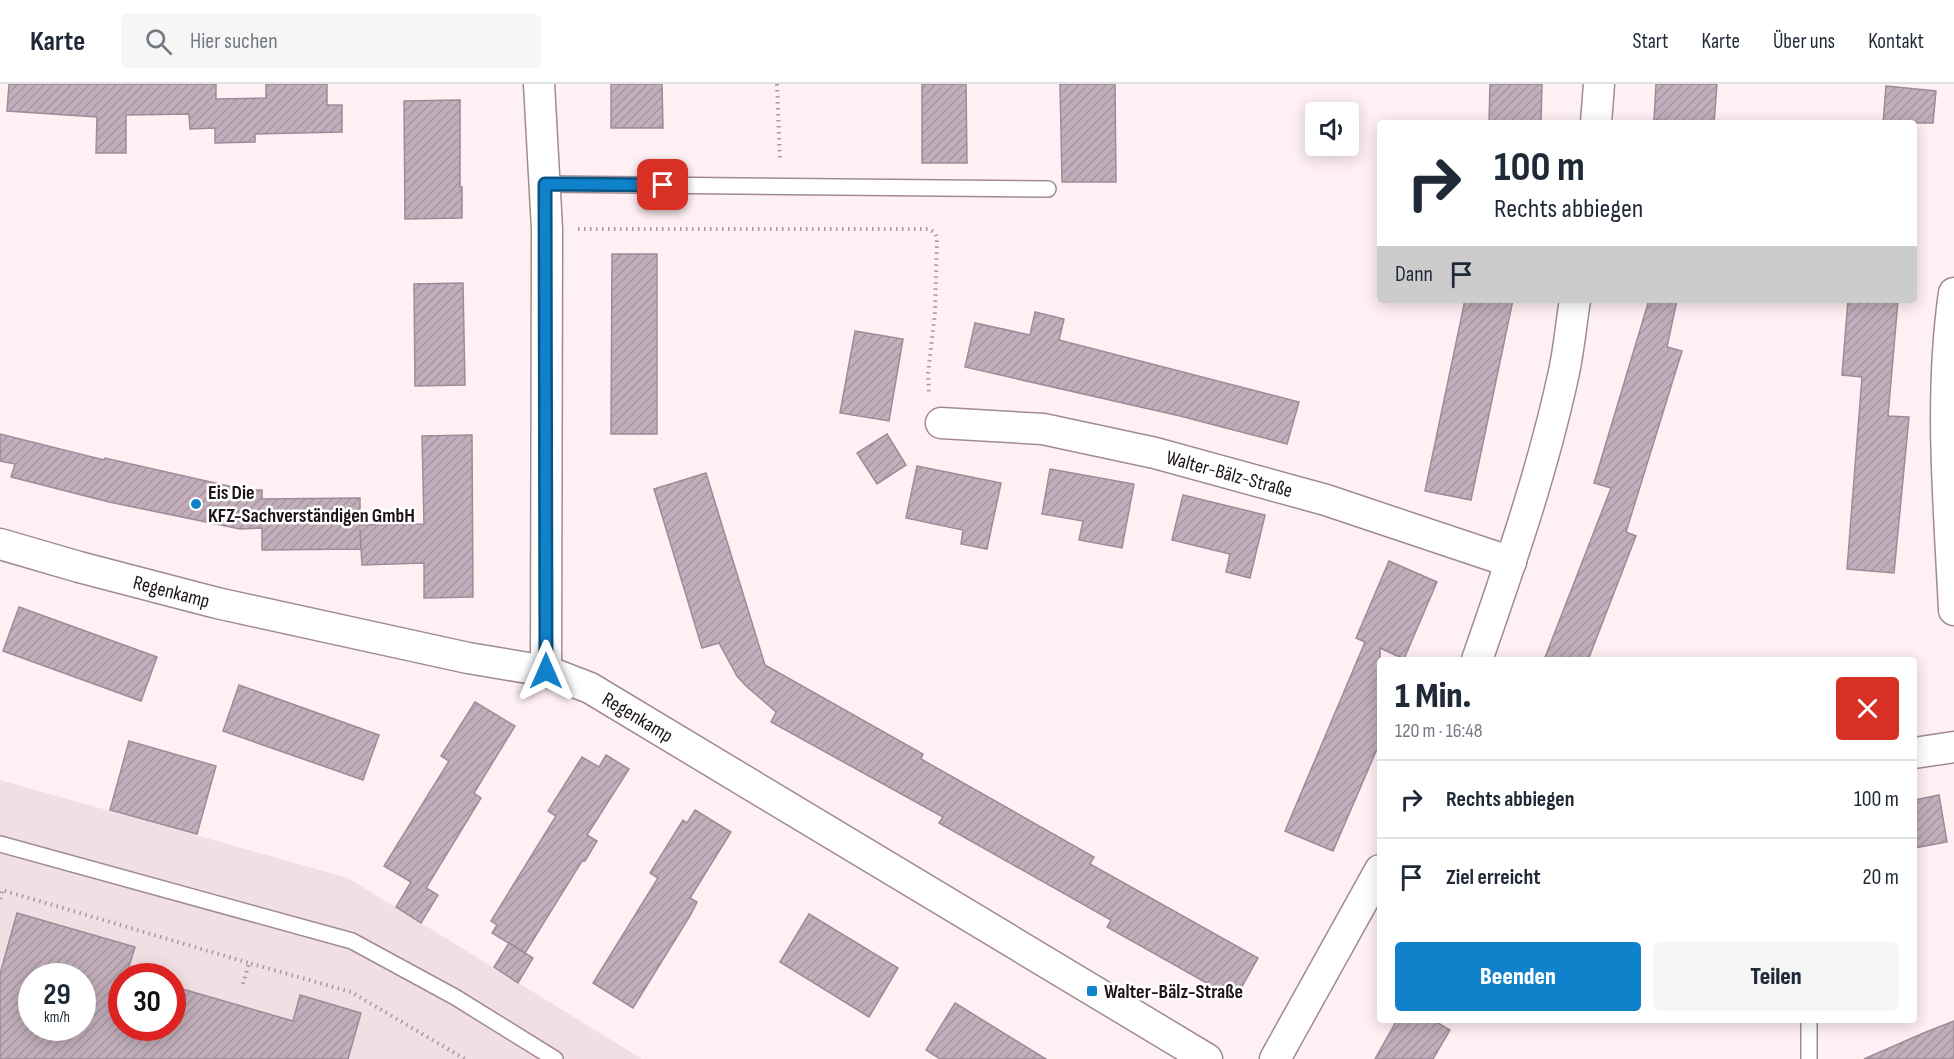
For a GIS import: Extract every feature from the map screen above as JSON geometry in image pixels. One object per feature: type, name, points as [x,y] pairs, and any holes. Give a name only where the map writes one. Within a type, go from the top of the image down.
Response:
[{"type":"street","points":[[539,84],[547,229],[546,671]]},
{"type":"street","points":[[1596,120],[1599,84]]},
{"type":"street","points":[[1954,293],[1948,332],[1945,413],[1951,494],[1954,610]]},
{"type":"street","points":[[1478,657],[1541,465],[1565,370],[1575,303]]},
{"type":"street","name":"Walter-Bälz-Straße","points":[[941,423],[1043,429],[1155,453],[1326,500],[1511,562]]},
{"type":"street","name":"Regenkamp","points":[[0,544],[217,603],[468,658],[546,671],[590,688],[1207,1059]]},
{"type":"street","points":[[1917,753],[1954,747]]},
{"type":"street","points":[[1275,1059],[1377,875]]},
{"type":"lane","points":[[545,184],[1048,189]]},
{"type":"lane","points":[[0,844],[352,941],[455,997],[555,1059]]},
{"type":"lane","points":[[1809,1023],[1809,1059]]},
{"type":"path","points":[[777,84],[780,187]]},
{"type":"path","points":[[547,229],[929,229],[935,233],[937,238],[935,312],[928,375],[929,394],[941,423]]},
{"type":"path","points":[[0,899],[2,890],[351,992],[465,1059]]},
{"type":"path","points":[[243,984],[249,963]]},
{"type":"shaded area","points":[[0,780],[348,878],[642,1059],[0,1059]]},
{"type":"building","points":[[9,84],[216,84],[216,99],[266,98],[266,84],[327,84],[327,105],[342,105],[342,132],[255,134],[255,142],[215,143],[215,128],[190,129],[189,114],[126,115],[126,153],[96,153],[97,117],[7,111]]},
{"type":"building","points":[[611,84],[662,84],[663,128],[611,128]]},
{"type":"building","points":[[922,84],[966,84],[967,163],[922,163]]},
{"type":"building","points":[[1060,84],[1115,84],[1116,182],[1062,182]]},
{"type":"building","points":[[1490,84],[1542,84],[1541,120],[1489,120]]},
{"type":"building","points":[[1656,84],[1717,84],[1714,120],[1654,120]]},
{"type":"building","points":[[1886,86],[1936,91],[1933,123],[1917,123],[1917,120],[1883,120]]},
{"type":"building","points":[[460,100],[462,218],[405,219],[404,101]]},
{"type":"building","points":[[612,254],[657,254],[657,434],[611,434]]},
{"type":"building","points":[[463,283],[465,385],[415,386],[414,284]]},
{"type":"building","points":[[1464,303],[1512,303],[1471,500],[1425,491]]},
{"type":"building","points":[[1648,303],[1676,303],[1667,347],[1682,351],[1626,532],[1636,536],[1589,657],[1545,657],[1611,488],[1594,483]]},
{"type":"building","points":[[1848,303],[1898,303],[1888,416],[1909,417],[1894,573],[1847,569],[1862,377],[1842,375]]},
{"type":"building","points":[[1035,312],[1064,319],[1059,340],[1299,402],[1287,444],[1180,416],[965,367],[975,323],[1030,335]]},
{"type":"building","points":[[855,331],[903,339],[889,421],[840,413]]},
{"type":"building","points":[[0,434],[104,460],[105,458],[246,490],[262,490],[262,499],[360,498],[360,525],[424,524],[422,436],[472,435],[473,597],[424,598],[424,563],[362,565],[360,529],[361,549],[262,550],[262,528],[240,529],[109,502],[11,477],[15,464],[0,461]]},
{"type":"building","points":[[887,434],[906,465],[877,484],[857,453]]},
{"type":"building","points":[[917,466],[1001,483],[987,549],[961,544],[963,530],[906,518]]},
{"type":"building","points":[[1050,469],[1134,484],[1122,548],[1079,540],[1083,521],[1042,514]]},
{"type":"building","points":[[706,473],[765,665],[923,754],[921,759],[1094,857],[1090,864],[1258,958],[1235,999],[1107,927],[1111,920],[939,823],[943,817],[771,722],[776,712],[737,676],[719,643],[702,648],[654,489]]},
{"type":"building","points":[[1183,495],[1265,515],[1250,578],[1226,572],[1230,554],[1172,540]]},
{"type":"building","points":[[1389,561],[1437,582],[1405,657],[1380,648],[1380,657],[1377,657],[1377,749],[1333,851],[1285,831],[1365,642],[1356,638]]},
{"type":"building","points":[[19,607],[157,657],[141,701],[3,651]]},
{"type":"building","points":[[239,685],[379,735],[363,780],[223,731]]},
{"type":"building","points":[[475,702],[515,726],[474,793],[481,798],[426,888],[438,895],[421,923],[396,907],[411,882],[384,866],[449,761],[441,756]]},
{"type":"building","points":[[129,741],[216,766],[197,834],[110,810]]},
{"type":"building","points":[[606,755],[629,769],[587,835],[597,841],[585,861],[582,861],[525,953],[492,933],[497,925],[491,921],[556,816],[548,811],[582,757],[599,767]]},
{"type":"building","points":[[1939,795],[1947,842],[1917,847],[1917,799]]},
{"type":"building","points":[[695,810],[731,832],[690,898],[697,902],[690,916],[633,1008],[593,983],[658,878],[650,873],[683,820],[687,823]]},
{"type":"building","points":[[17,913],[135,947],[130,963],[108,963],[108,1041],[186,1041],[186,990],[293,1021],[300,995],[361,1013],[348,1059],[0,1059],[0,974]]},
{"type":"building","points":[[809,914],[898,968],[869,1017],[780,962]]},
{"type":"building","points":[[509,943],[533,958],[518,983],[494,967]]},
{"type":"building","points":[[955,1003],[1046,1059],[940,1059],[926,1050]]},
{"type":"building","points":[[1954,1021],[1954,1059],[1864,1059],[1926,1032]]},
{"type":"building","points":[[1395,1023],[1438,1023],[1450,1030],[1433,1059],[1375,1059]]},
{"type":"place","name":"Eis Die KFZ-Sachverständigen GmbH","points":[[196,504]]},
{"type":"place","name":"Walter-Bälz-Straße","points":[[1092,991]]},
{"type":"route","points":[[546,671],[547,229],[545,184],[663,185]]}]
